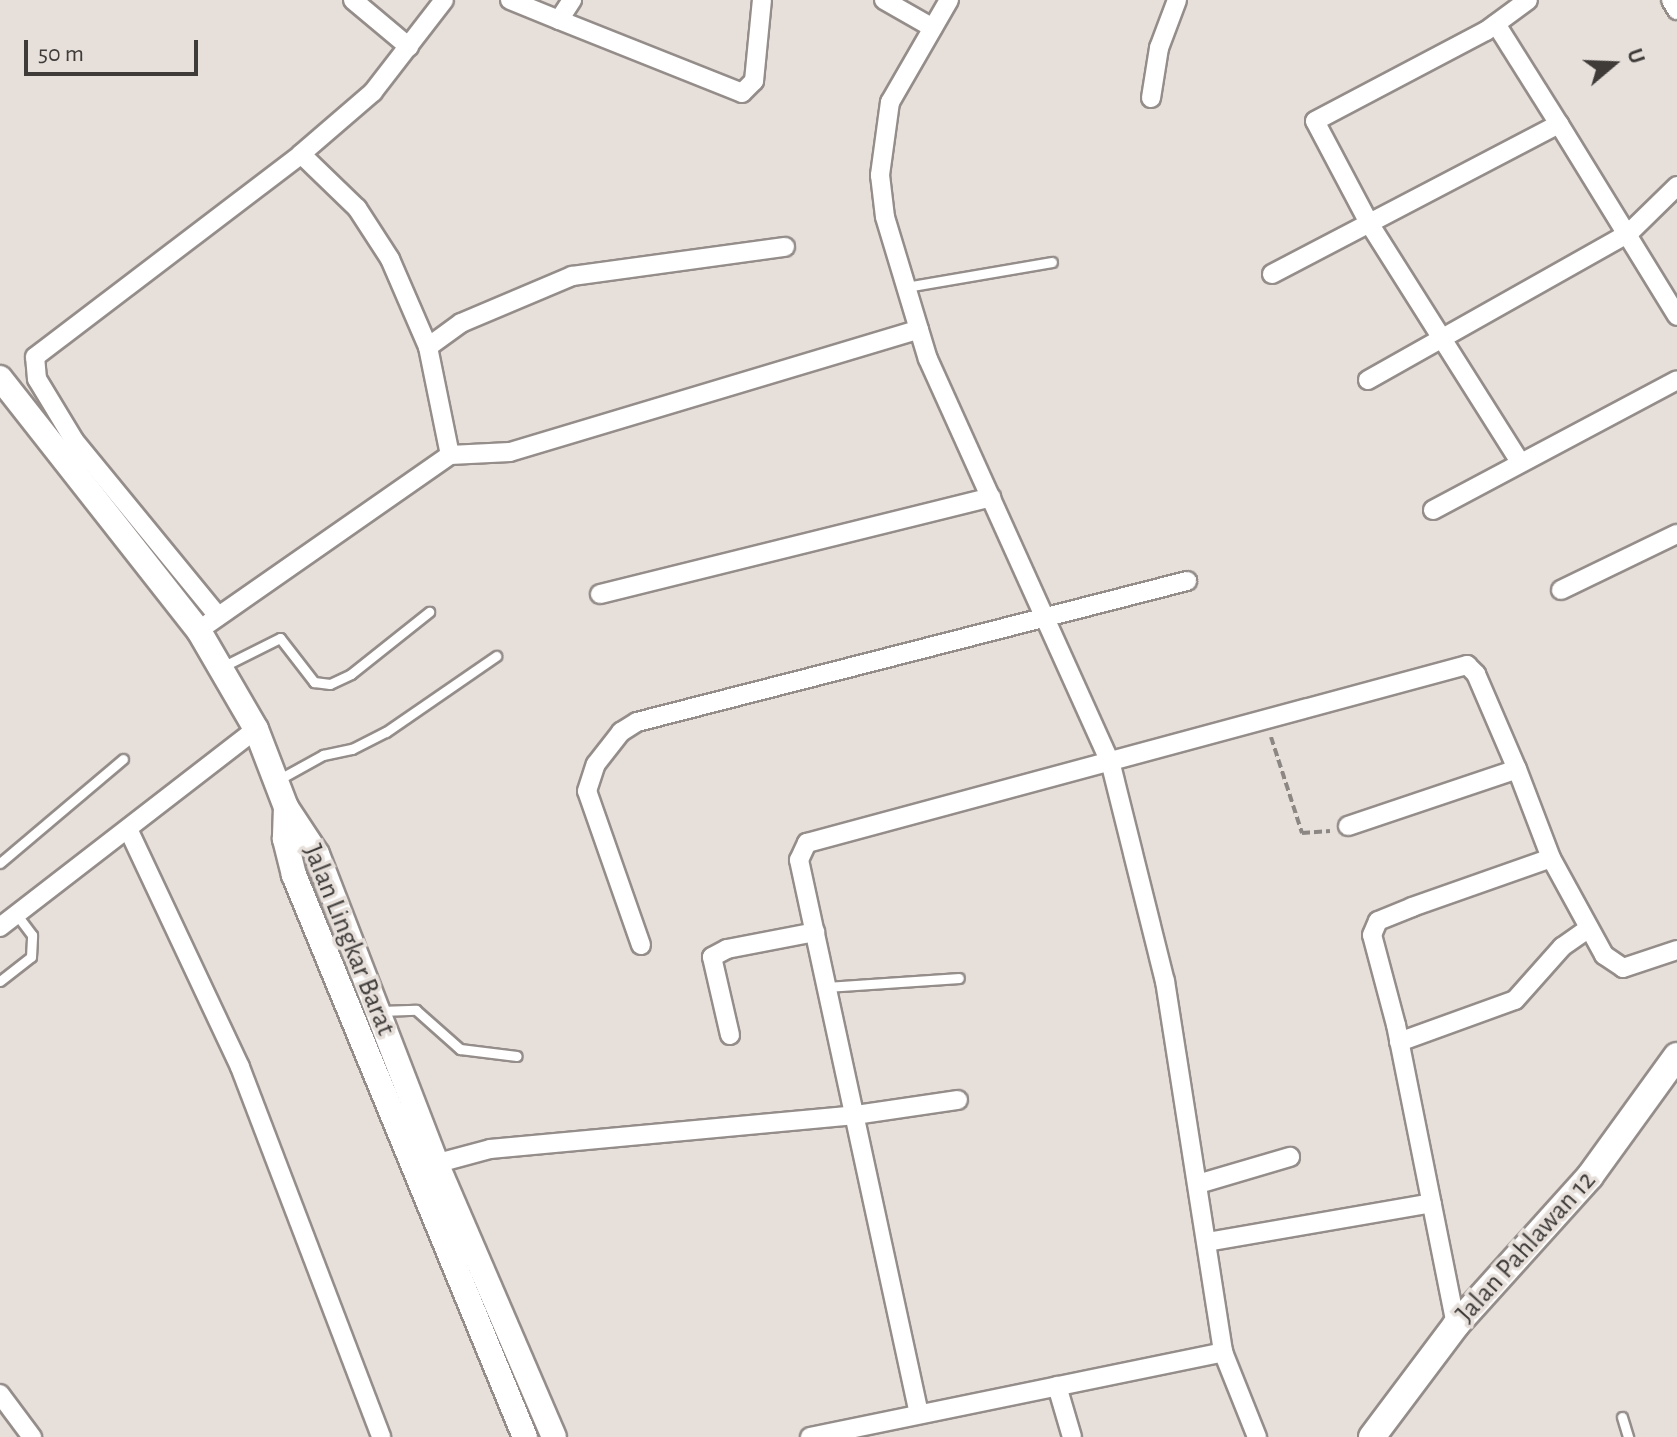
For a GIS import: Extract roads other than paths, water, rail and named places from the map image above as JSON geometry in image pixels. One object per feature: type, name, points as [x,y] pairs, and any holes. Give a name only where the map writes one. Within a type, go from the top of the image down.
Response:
[{"type":"main road","name":"Jalan Pahlawan 12","points":[[1372,1437],[1456,1325],[1590,1176],[1677,1056]]},
{"type":"street","points":[[353,0],[409,47]]},
{"type":"street","points":[[286,807],[256,729],[220,668],[208,624],[74,440],[37,379],[35,357],[301,154],[373,92],[444,0]]},
{"type":"street","points":[[510,0],[742,93],[754,81],[762,0]]},
{"type":"street","points":[[559,20],[572,0]]},
{"type":"street","points":[[884,0],[933,28]]},
{"type":"street","points":[[949,0],[890,102],[882,138],[885,217],[919,329],[1111,765],[1165,981],[1223,1352],[1257,1437]]},
{"type":"street","points":[[1151,98],[1159,48],[1177,0]]},
{"type":"street","points":[[1520,462],[1446,340],[1369,223],[1315,121],[1496,24],[1528,0]]},
{"type":"street","points":[[1671,0],[1677,10]]},
{"type":"street","points":[[1496,24],[1629,233],[1677,316]]},
{"type":"street","points":[[1272,274],[1559,124]]},
{"type":"street","points":[[301,154],[357,208],[390,259],[428,347],[450,455]]},
{"type":"street","points":[[1368,380],[1446,340],[1629,233],[1677,186]]},
{"type":"street","points":[[428,347],[485,311],[572,276],[785,247]]},
{"type":"street","points":[[208,624],[450,455],[510,452],[919,329]]},
{"type":"street","points":[[0,378],[208,624]]},
{"type":"street","points":[[1433,510],[1677,380]]},
{"type":"street","points":[[600,594],[991,497]]},
{"type":"street","points":[[1561,590],[1677,534]]},
{"type":"street","points":[[641,945],[587,791],[596,764],[621,732],[637,722],[1046,620],[1187,581]]},
{"type":"street","points":[[919,1414],[799,860],[807,843],[884,819],[1111,765],[1467,665],[1476,674],[1551,858],[1613,965],[1623,968],[1677,950]]},
{"type":"street","points":[[0,927],[129,831],[256,729]]},
{"type":"street","points":[[1348,826],[1517,769]]},
{"type":"street","name":"Jalan Lingkar Barat","points":[[286,807],[317,854],[436,1163],[554,1437]]},
{"type":"street","name":"Jalan Lingkar Barat","points":[[286,807],[285,839],[294,875],[413,1171],[525,1437]]},
{"type":"street","points":[[129,831],[240,1067],[381,1437]]},
{"type":"street","points":[[1456,1325],[1399,1042],[1372,940],[1375,925],[1551,858]]},
{"type":"street","points":[[1399,1042],[1515,1000],[1553,956],[1589,928]]},
{"type":"street","points":[[730,1035],[712,957],[727,949],[815,932]]},
{"type":"street","points":[[413,1171],[490,1149],[855,1115],[958,1100]]},
{"type":"street","points":[[1198,1184],[1290,1157]]},
{"type":"street","points":[[1207,1242],[1432,1203]]},
{"type":"street","points":[[810,1437],[1223,1352]]},
{"type":"street","points":[[1057,1386],[1072,1437]]},
{"type":"street","points":[[0,1394],[32,1437]]},
{"type":"lane","points":[[906,287],[1052,262]]},
{"type":"lane","points":[[220,668],[280,638],[314,682],[330,684],[351,674],[429,612]]},
{"type":"lane","points":[[276,781],[323,755],[352,749],[386,732],[496,656]]},
{"type":"lane","points":[[0,863],[123,759]]},
{"type":"lane","points":[[0,981],[31,957],[32,935],[17,915]]},
{"type":"lane","points":[[827,987],[959,978]]},
{"type":"lane","points":[[377,1011],[416,1010],[460,1049],[517,1056]]},
{"type":"lane","points":[[1622,1417],[1628,1437]]}]
